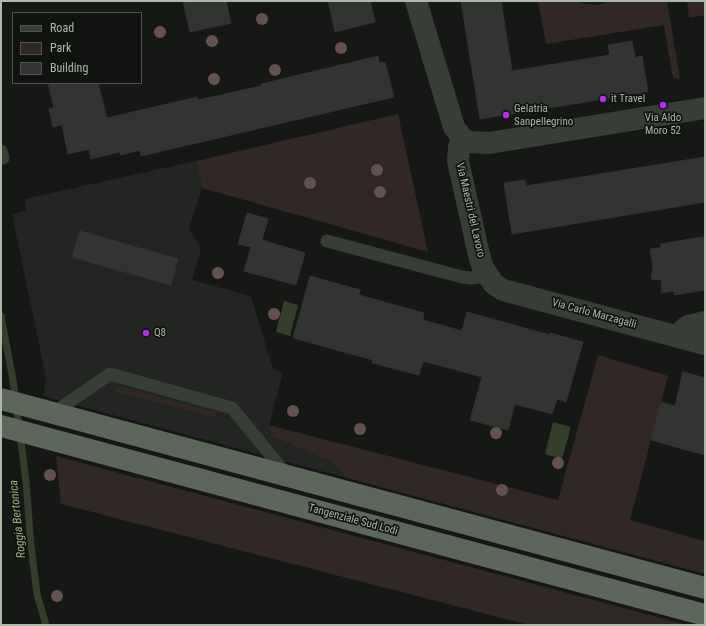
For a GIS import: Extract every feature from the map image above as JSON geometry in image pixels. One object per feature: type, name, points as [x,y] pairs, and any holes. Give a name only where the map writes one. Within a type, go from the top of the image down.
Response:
[{"type":"highway","points":[[1,399],[705,588]]},
{"type":"highway","name":"Tangenziale Sud Lodi","points":[[1,426],[705,615]]},
{"type":"street","points":[[416,1],[454,127],[463,139],[471,142],[489,143],[705,108]]},
{"type":"street","points":[[431,1],[447,101]]},
{"type":"street","name":"Via Maestri del Lavoro","points":[[463,139],[457,154],[458,161],[479,255],[487,276]]},
{"type":"street","name":"Via Carlo Marzagalli","points":[[487,276],[494,284],[503,290],[705,344]]},
{"type":"street","points":[[680,337],[683,330],[688,326],[705,322]]},
{"type":"lane","points":[[327,241],[462,277],[471,278],[487,276]]},
{"type":"lane","points":[[48,412],[110,374],[232,408],[287,476]]},
{"type":"shaded area","points":[[196,161],[202,188],[189,228],[201,249],[192,280],[251,296],[273,369],[283,373],[269,425],[271,436],[331,462],[347,478],[43,396],[46,378],[12,214],[26,211],[25,199]]},
{"type":"shaded area","points":[[284,301],[298,305],[290,336],[276,332]]},
{"type":"shaded area","points":[[553,422],[571,427],[562,459],[545,454]]},
{"type":"green space","points":[[538,1],[576,1],[585,4],[597,5],[613,1],[667,1],[680,79],[674,78],[672,74],[664,25],[546,44]]},
{"type":"green space","points":[[687,1],[705,1],[705,15],[689,18]]},
{"type":"green space","points":[[398,114],[428,252],[202,188],[196,161]]},
{"type":"green space","points":[[598,355],[668,376],[630,520],[705,541],[705,574],[347,478],[331,462],[271,436],[269,425],[558,500]]},
{"type":"green space","points":[[118,386],[216,412],[215,417],[116,392]]},
{"type":"green space","points":[[56,456],[687,625],[529,625],[61,504]]},
{"type":"building","points":[[183,1],[226,1],[231,23],[190,32]]},
{"type":"building","points":[[328,1],[370,1],[375,22],[335,32]]},
{"type":"building","points":[[461,1],[501,1],[512,71],[610,55],[608,45],[632,41],[635,58],[642,56],[648,92],[480,119]]},
{"type":"building","points":[[378,56],[379,63],[385,62],[394,97],[141,156],[140,150],[121,155],[120,152],[91,159],[89,149],[68,154],[62,125],[53,127],[49,109],[54,108],[48,84],[98,84],[107,118],[197,97],[198,100],[261,86],[261,84]]},
{"type":"building","points":[[705,157],[705,202],[512,234],[504,183],[525,180],[526,186]]},
{"type":"building","points":[[247,213],[268,219],[262,240],[305,253],[296,285],[244,271],[251,247],[238,244]]},
{"type":"building","points":[[80,231],[178,259],[171,285],[72,257]]},
{"type":"building","points":[[703,237],[705,249],[705,290],[674,295],[674,291],[661,293],[662,280],[651,279],[653,266],[650,249],[661,248],[661,244]]},
{"type":"building","points":[[310,276],[360,290],[359,295],[424,313],[423,320],[462,331],[467,312],[550,335],[550,333],[583,342],[566,402],[557,399],[552,414],[515,404],[508,430],[470,420],[482,377],[423,361],[419,375],[372,363],[373,360],[293,338]]},
{"type":"building","points":[[683,372],[705,378],[705,455],[651,440],[661,402],[675,406]]},
{"type":"waterway","name":"Roggia Bertonica","points":[[1,316],[13,380],[26,481],[31,546],[37,594],[46,625]]},
{"type":"place","name":"it Travel","points":[[603,99]]},
{"type":"place","name":"Via Aldo Moro 52","points":[[663,105]]},
{"type":"place","name":"Gelatria Sanpellegrino","points":[[506,115]]},
{"type":"place","name":"Q8","points":[[146,333]]}]
